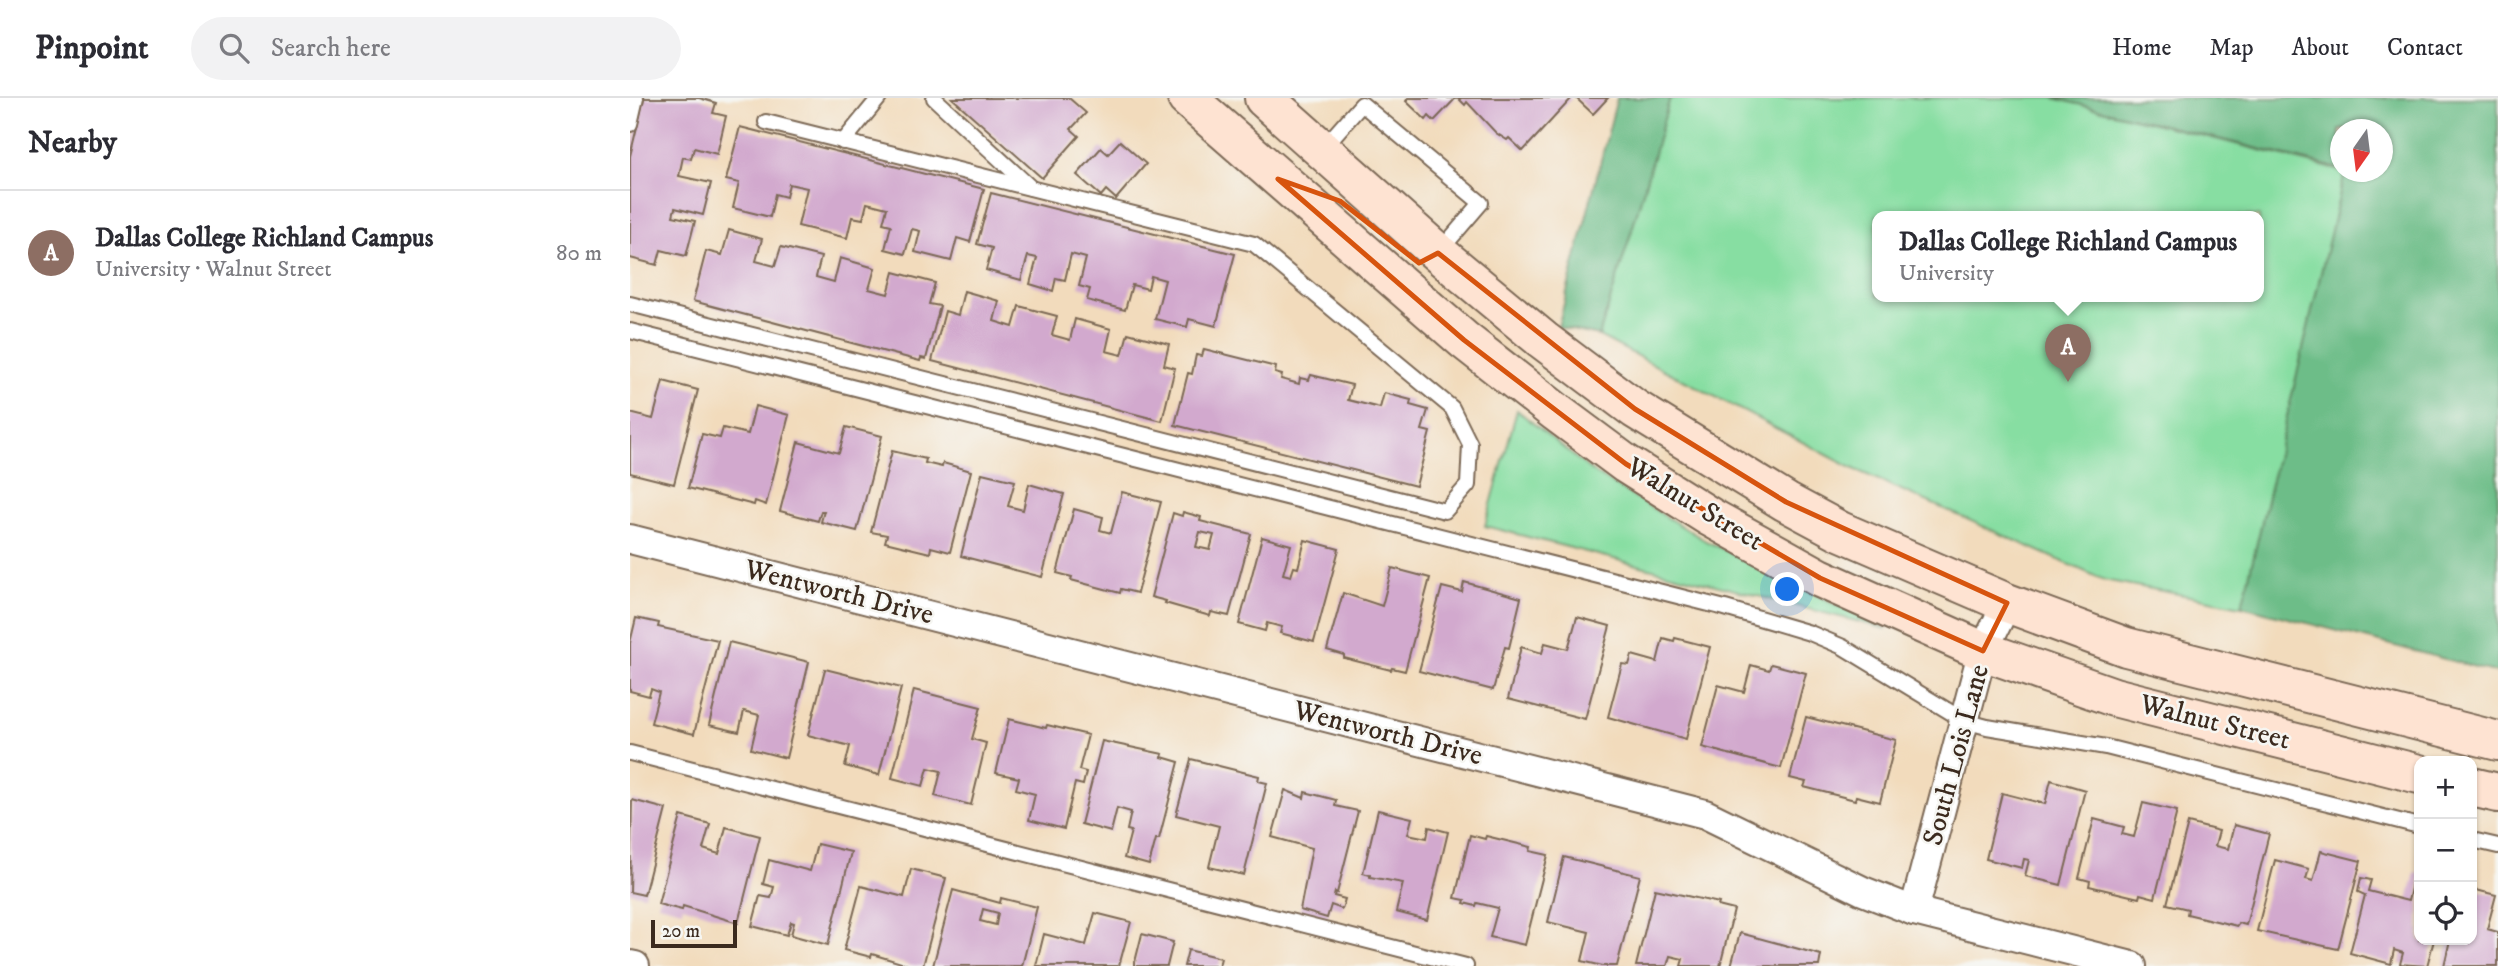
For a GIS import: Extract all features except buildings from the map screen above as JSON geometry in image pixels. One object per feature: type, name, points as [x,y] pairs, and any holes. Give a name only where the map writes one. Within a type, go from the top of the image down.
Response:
[{"type":"main road","name":"Walnut Street","points":[[1187,98],[1464,340],[1626,464],[1710,517],[1820,578],[1983,651],[2114,697],[2414,773]]},
{"type":"main road","name":"Walnut Street","points":[[1279,106],[1322,149],[1438,253],[1543,340],[1635,409],[1735,471],[1840,531],[2007,603],[2126,647],[2498,741]]},
{"type":"main road","points":[[1278,180],[1340,201],[1404,255],[1419,263],[1438,253]]},
{"type":"main road","points":[[2477,788],[2498,793]]},
{"type":"street","name":"Wentworth Drive","points":[[630,539],[1705,814],[1863,891],[1914,911],[2132,966]]},
{"type":"street","name":"South Lois Lane","points":[[1914,911],[1983,651],[2007,603]]},
{"type":"lane","points":[[630,124],[636,98]]},
{"type":"lane","points":[[843,142],[879,98]]},
{"type":"lane","points":[[934,98],[1031,188]]},
{"type":"lane","points":[[1322,149],[1362,104],[1481,203],[1438,253]]},
{"type":"lane","points":[[630,304],[1445,511],[1468,485],[1469,444],[1452,408],[1254,244],[766,122]]},
{"type":"lane","points":[[630,331],[1767,620],[1810,633],[1843,647],[1965,721],[2106,747],[2414,826]]},
{"type":"lane","points":[[630,753],[1466,966]]},
{"type":"lane","points":[[2477,841],[2498,846]]},
{"type":"highlighted area","points":[[1278,179],[1340,201],[1419,263],[1438,253],[1635,409],[1786,502],[2007,603],[1983,651],[1820,578],[1626,464],[1464,340]]},
{"type":"green space","points":[[1617,98],[1670,98],[1599,336],[1558,327]]},
{"type":"green space","points":[[1670,98],[2054,98],[2330,168],[2330,182],[2343,182],[2242,606],[2104,580],[1854,469],[1599,336]]},
{"type":"green space","points":[[2054,98],[2498,98],[2498,673],[2242,606],[2343,182],[2393,182],[2393,119],[2330,119],[2330,167]]},
{"type":"green space","points":[[1517,410],[1593,472],[1706,541],[1887,629],[1485,526]]},
{"type":"place","name":"Dallas College Richland Campus","points":[[2068,382]]}]
